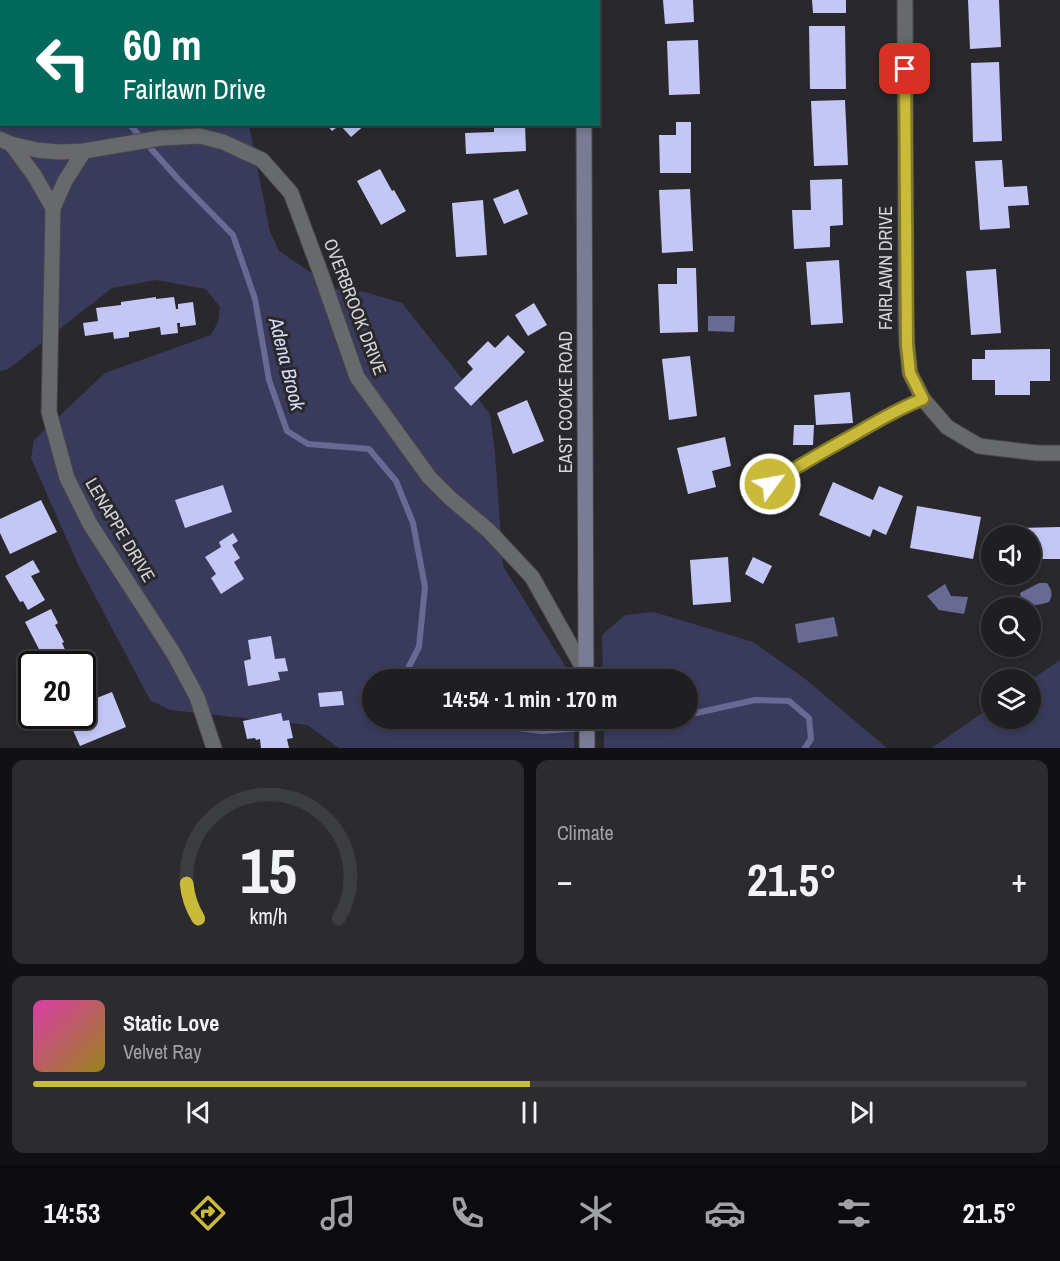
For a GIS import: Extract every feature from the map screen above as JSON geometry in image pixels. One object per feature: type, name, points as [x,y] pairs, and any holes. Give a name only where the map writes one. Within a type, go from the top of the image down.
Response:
[{"type":"main road","name":"EAST COOKE ROAD","points":[[584,126],[586,669]]},
{"type":"main road","points":[[587,729],[587,748]]},
{"type":"street","name":"FAIRLAWN DRIVE","points":[[905,0],[906,337],[910,373],[923,399],[946,427],[979,446],[1037,453],[1060,453]]},
{"type":"street","name":"OVERBROOK DRIVE","points":[[6,142],[37,150],[84,152],[161,138],[200,136],[223,142],[262,160],[291,193],[357,377],[429,477],[488,530],[532,577],[582,669]]},
{"type":"street","points":[[6,142],[34,175],[53,208]]},
{"type":"street","name":"LENAPPE DRIVE","points":[[84,152],[65,181],[53,208],[49,412],[67,478],[90,524],[174,654],[197,697],[214,748]]},
{"type":"lane","points":[[770,484],[906,405],[923,399]]},
{"type":"shaded area","points":[[0,126],[249,126],[270,232],[279,251],[335,289],[365,292],[402,303],[490,414],[503,566],[567,669],[362,669],[362,729],[574,729],[574,748],[339,748],[307,725],[170,710],[150,700],[77,562],[31,458],[34,440],[105,373],[211,335],[218,322],[220,307],[206,289],[156,280],[112,288],[7,370],[0,371]]},
{"type":"shaded area","points":[[708,316],[735,316],[734,332],[708,331]]},
{"type":"shaded area","points":[[1047,583],[1051,595],[1049,602],[1041,604],[1041,597],[1021,597],[1020,593],[1035,585]]},
{"type":"shaded area","points":[[945,584],[951,596],[968,597],[964,614],[939,610],[927,596]]},
{"type":"shaded area","points":[[654,612],[753,642],[804,678],[887,748],[604,748],[604,729],[698,729],[698,669],[603,669],[602,635],[625,615]]},
{"type":"shaded area","points":[[834,617],[838,636],[798,643],[795,624]]},
{"type":"shaded area","points":[[1060,660],[1060,748],[932,748],[981,714],[981,729],[1041,729],[1041,673]]},
{"type":"building","points":[[663,0],[693,0],[694,22],[665,24]]},
{"type":"building","points":[[812,0],[846,0],[846,13],[813,13]]},
{"type":"building","points":[[968,0],[999,0],[1001,47],[970,49]]},
{"type":"building","points":[[809,26],[845,26],[846,89],[810,89]]},
{"type":"building","points":[[698,40],[700,94],[669,95],[667,41]]},
{"type":"building","points":[[999,62],[1002,141],[973,142],[971,63]]},
{"type":"building","points":[[845,100],[848,165],[814,166],[811,101]]},
{"type":"building","points":[[676,122],[691,122],[691,173],[660,173],[659,135],[676,135]]},
{"type":"building","points":[[328,126],[339,126],[332,131]]},
{"type":"building","points":[[341,126],[364,126],[351,137]]},
{"type":"building","points":[[494,126],[525,126],[526,151],[466,154],[465,133],[494,132]]},
{"type":"building","points":[[1002,160],[1004,187],[1027,186],[1029,205],[1008,206],[1010,228],[980,230],[975,161]]},
{"type":"building","points":[[380,169],[406,211],[381,225],[357,181]]},
{"type":"building","points":[[842,179],[843,225],[830,226],[830,247],[794,249],[792,210],[811,210],[810,180]]},
{"type":"building","points":[[518,189],[528,214],[504,224],[493,199]]},
{"type":"building","points":[[690,189],[693,251],[662,253],[659,190]]},
{"type":"building","points":[[483,200],[487,255],[456,257],[452,203]]},
{"type":"building","points":[[839,260],[843,323],[811,325],[806,262]]},
{"type":"building","points":[[677,268],[696,268],[698,332],[660,333],[658,284],[677,284]]},
{"type":"building","points":[[996,269],[1001,333],[971,335],[966,271]]},
{"type":"building","points":[[156,297],[156,299],[174,297],[176,309],[178,309],[178,304],[193,302],[196,325],[180,327],[180,323],[177,323],[178,333],[161,335],[160,327],[129,332],[129,337],[114,339],[113,332],[85,336],[83,323],[98,321],[96,308]]},
{"type":"building","points":[[534,303],[547,325],[528,336],[515,315]]},
{"type":"building","points":[[508,335],[525,352],[471,406],[454,388],[473,369],[467,362],[488,341],[495,348]]},
{"type":"building","points":[[1050,349],[1050,381],[1030,381],[1030,395],[995,395],[995,380],[972,380],[972,359],[985,359],[985,350]]},
{"type":"building","points":[[690,356],[697,416],[669,420],[662,359]]},
{"type":"building","points":[[850,392],[853,423],[816,425],[814,395]]},
{"type":"building","points":[[527,400],[544,441],[513,454],[497,413]]},
{"type":"building","points":[[794,425],[814,425],[813,445],[793,445]]},
{"type":"building","points":[[725,437],[731,466],[712,471],[716,487],[688,494],[677,448]]},
{"type":"building","points":[[833,482],[873,500],[879,486],[903,496],[886,535],[873,529],[870,537],[819,515]]},
{"type":"building","points":[[223,485],[232,512],[185,528],[175,500]]},
{"type":"building","points":[[41,500],[57,532],[10,554],[0,533],[0,519]]},
{"type":"building","points":[[917,506],[981,517],[973,559],[910,548]]},
{"type":"building","points":[[1041,527],[1060,527],[1060,559],[1041,559]]},
{"type":"building","points":[[233,533],[238,541],[232,545],[240,558],[234,562],[244,579],[221,594],[211,578],[216,574],[205,557],[221,547],[219,542]]},
{"type":"building","points":[[728,557],[731,602],[693,605],[690,560]]},
{"type":"building","points":[[753,557],[772,566],[763,584],[745,574]]},
{"type":"building","points":[[33,560],[40,572],[31,576],[45,600],[28,610],[23,601],[20,602],[5,576]]},
{"type":"building","points":[[51,609],[58,623],[55,625],[64,642],[62,643],[66,651],[40,651],[25,622]]},
{"type":"building","points":[[271,636],[275,659],[285,658],[288,671],[278,672],[280,680],[248,686],[244,661],[251,659],[248,640]]},
{"type":"building","points":[[342,691],[344,705],[320,707],[318,693]]},
{"type":"building","points":[[112,692],[126,727],[80,746],[72,729],[96,729],[96,698]]},
{"type":"building","points":[[281,713],[283,721],[289,720],[293,738],[287,739],[289,748],[261,748],[260,739],[247,739],[243,721]]},
{"type":"waterway","name":"Adena Brook","points":[[131,126],[233,235],[255,299],[269,380],[287,431],[308,444],[369,449],[396,481],[413,523],[425,587],[419,647],[408,669]]},
{"type":"waterway","name":"Adena Brook","points":[[698,713],[755,700],[789,701],[809,718],[811,739],[805,748]]},
{"type":"waterway","name":"Adena Brook","points":[[526,729],[542,731],[569,729]]},
{"type":"route","points":[[770,484],[906,405],[923,399],[910,373],[907,345],[905,69]]}]
